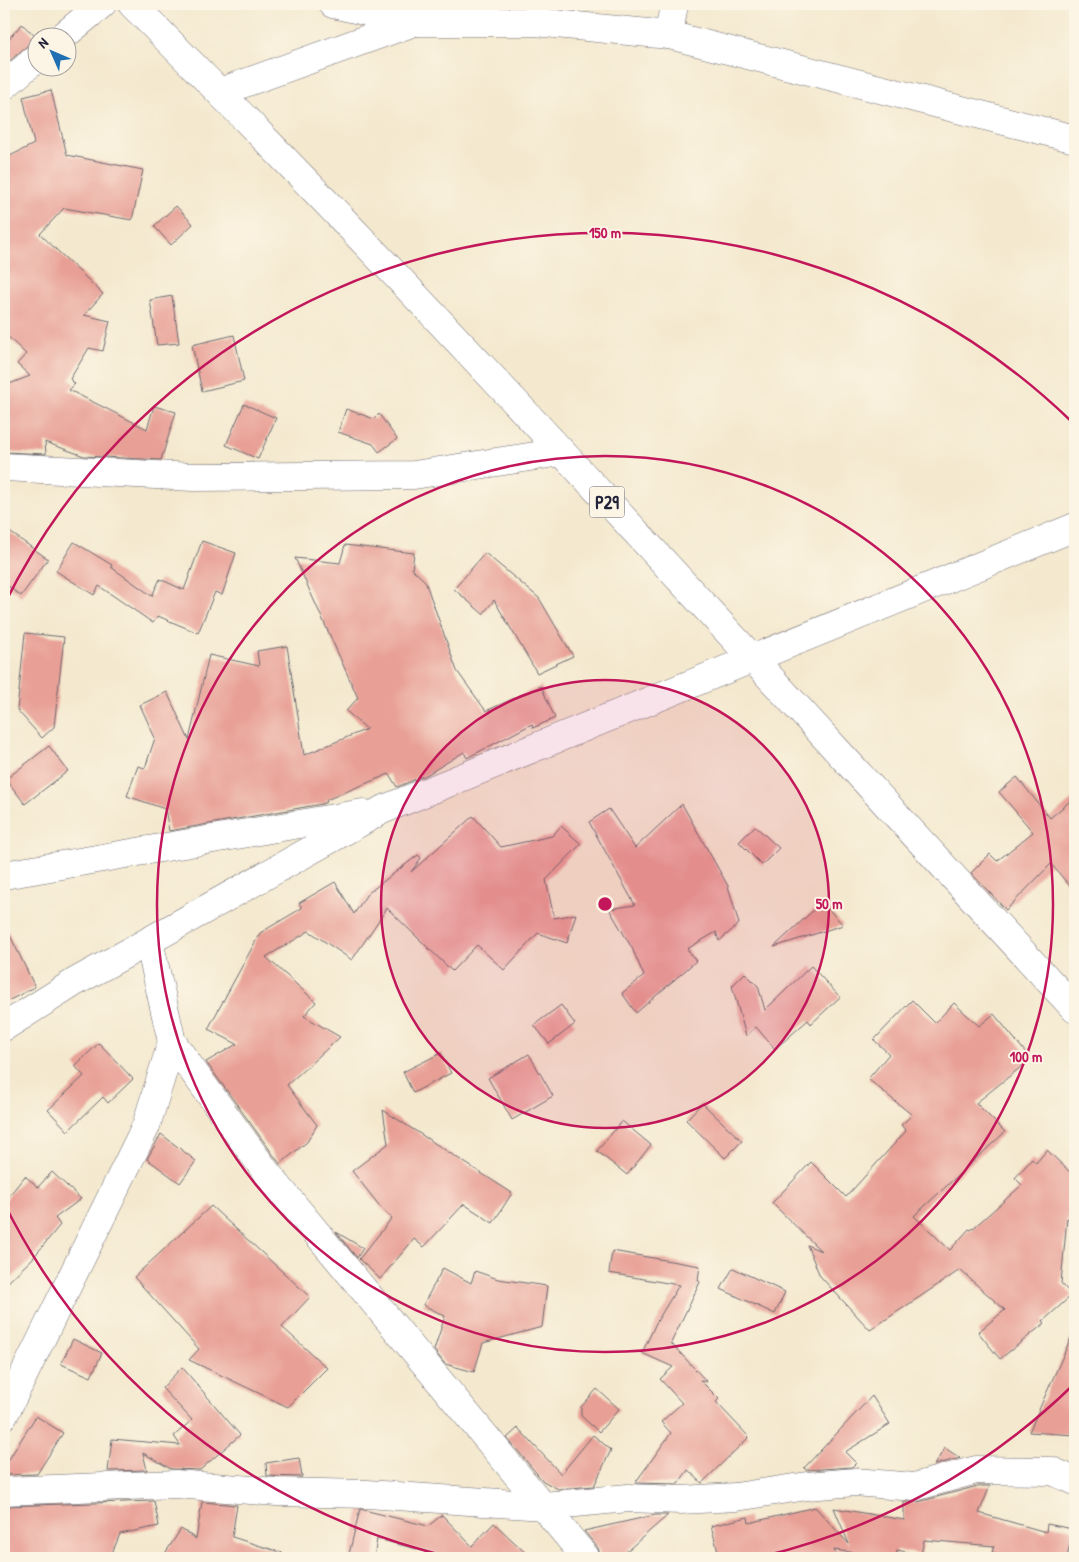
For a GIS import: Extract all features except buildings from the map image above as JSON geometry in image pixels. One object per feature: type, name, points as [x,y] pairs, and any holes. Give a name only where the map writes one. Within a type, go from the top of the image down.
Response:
[{"type":"street","points":[[73,28],[102,4]]},
{"type":"street","name":"P29","points":[[132,4],[220,92],[561,452],[1075,1009]]},
{"type":"street","points":[[333,4],[414,22],[534,22],[670,35],[1075,139]]},
{"type":"street","points":[[670,35],[674,4]]},
{"type":"street","points":[[220,92],[414,22]]},
{"type":"street","points":[[4,86],[28,66]]},
{"type":"street","points":[[4,467],[194,477],[414,475],[561,452]]},
{"type":"street","points":[[4,1027],[75,982],[382,810],[1075,527]]},
{"type":"street","points":[[4,875],[382,810]]},
{"type":"street","points":[[149,940],[172,1042],[267,1173],[586,1558]]},
{"type":"street","points":[[4,1415],[146,1126],[172,1042]]},
{"type":"street","points":[[4,1491],[176,1484],[276,1492],[367,1494],[544,1506],[628,1498],[680,1500],[736,1497],[854,1482],[914,1487],[976,1470],[1052,1471],[1075,1481]]}]
